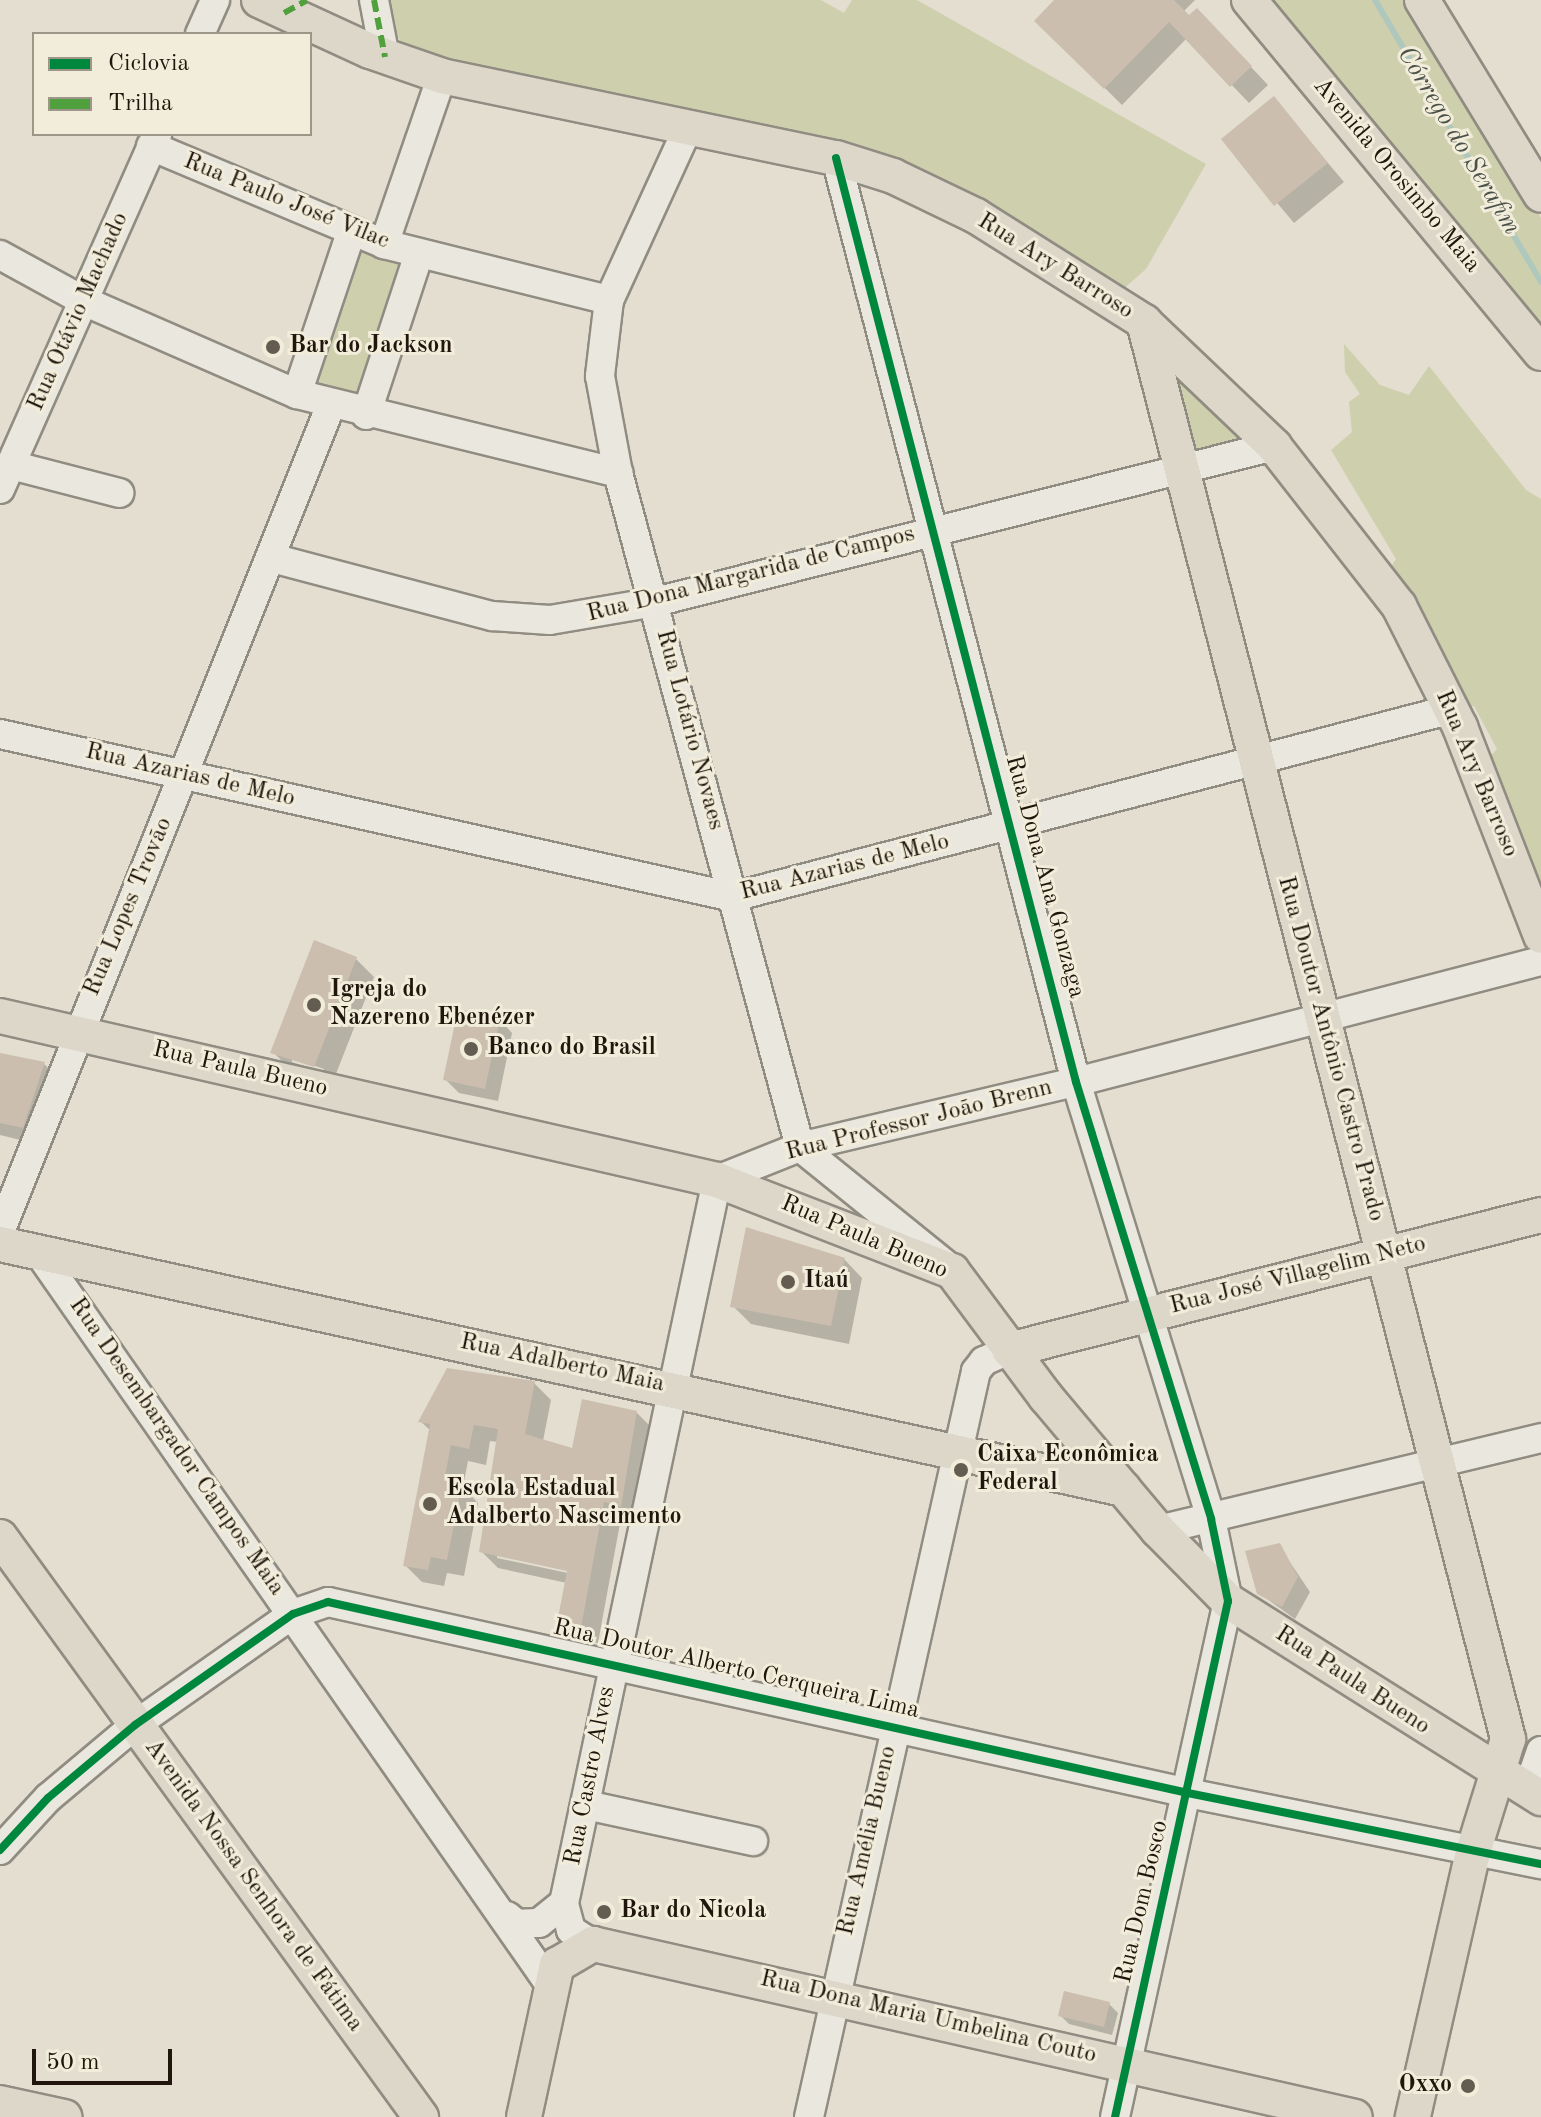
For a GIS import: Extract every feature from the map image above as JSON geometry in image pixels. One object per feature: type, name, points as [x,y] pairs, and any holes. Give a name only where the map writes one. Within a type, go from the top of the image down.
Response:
[{"type":"main road","name":"Avenida Orosimbo Maia","points":[[1249,0],[1541,353]]},
{"type":"main road","points":[[1422,0],[1541,195]]},
{"type":"main road","name":"Rua Ary Barroso","points":[[283,4],[385,57],[442,76],[687,130],[836,158],[893,176],[976,216],[1144,322],[1274,446],[1399,606],[1452,709],[1541,936]]},
{"type":"main road","name":"Rua Doutor Antônio Castro Prado","points":[[1144,322],[1185,470],[1320,1019],[1441,1464],[1525,1736],[1494,1773],[1413,2117]]},
{"type":"main road","name":"Rua Paula Bueno","points":[[0,1016],[717,1180],[952,1271],[1009,1350],[1158,1530],[1228,1601],[1494,1773],[1539,1797]]},
{"type":"main road","name":"Rua José Villagelim Neto","points":[[1009,1350],[1541,1215]]},
{"type":"main road","name":"Rua Adalberto Maia","points":[[0,1244],[674,1387],[1124,1489]]},
{"type":"main road","name":"Avenida Nossa Senhora de Fátima","points":[[0,1537],[421,2117]]},
{"type":"main road","points":[[524,2117],[551,1986],[566,1956],[593,1944]]},
{"type":"main road","name":"Rua Dona Maria Umbelina Couto","points":[[593,1944],[833,1996],[1355,2117]]},
{"type":"main road","points":[[0,2103],[64,2117]]},
{"type":"street","points":[[201,32],[215,0]]},
{"type":"street","points":[[374,0],[385,57]]},
{"type":"street","points":[[384,244],[442,76]]},
{"type":"street","name":"Rua Lotário Novaes","points":[[687,130],[609,300],[600,376],[618,473],[800,1147]]},
{"type":"street","name":"Rua Paulo José Vilac","points":[[154,140],[351,233],[419,254],[609,300]]},
{"type":"street","name":"Rua Otávio Machado","points":[[5,477],[86,302],[154,140]]},
{"type":"street","name":"Rua Dona Ana Gonzaga","points":[[836,158],[1076,1082],[1211,1519],[1228,1601]]},
{"type":"street","points":[[297,394],[351,233]]},
{"type":"street","points":[[366,415],[419,254]]},
{"type":"street","points":[[0,255],[86,302],[297,394],[366,415],[618,473]]},
{"type":"street","name":"Rua Lopes Trovão","points":[[0,1232],[77,1033],[272,558],[331,405]]},
{"type":"street","name":"Rua Dona Margarida de Campos","points":[[272,558],[492,616],[550,620],[655,602],[1274,446]]},
{"type":"street","points":[[5,477],[119,493]]},
{"type":"street","name":"Rua Azarias de Melo","points":[[0,734],[733,897],[1452,709]]},
{"type":"street","name":"Rua Professor João Brenn","points":[[717,1180],[800,1147],[1076,1082],[1541,961]]},
{"type":"street","points":[[800,1147],[898,1222],[952,1271]]},
{"type":"street","name":"Rua Castro Alves","points":[[564,1903],[717,1180]]},
{"type":"street","name":"Rua Desembargador Campos Maia","points":[[39,1253],[507,1916]]},
{"type":"street","name":"Rua Amélia Bueno","points":[[809,2117],[833,1996],[976,1371],[984,1361],[1009,1350]]},
{"type":"street","points":[[1158,1530],[1541,1438]]},
{"type":"street","name":"Rua Dom Bosco","points":[[1115,2117],[1228,1601]]},
{"type":"street","name":"Rua Doutor Alberto Cerqueira Lima","points":[[0,1850],[48,1798],[135,1725],[293,1614],[328,1602],[1188,1793],[1541,1864]]},
{"type":"street","points":[[1539,1797],[1534,1771],[1541,1751]]},
{"type":"street","points":[[586,1805],[753,1841]]},
{"type":"street","points":[[507,1916],[517,1924],[539,1923],[564,1903],[571,1930],[593,1944]]},
{"type":"street","points":[[507,1916],[551,1986]]},
{"type":"green space","points":[[384,0],[821,0],[844,13],[852,0],[917,0],[1206,164],[1146,269],[1121,291],[911,167],[551,89],[403,49]]},
{"type":"green space","points":[[1261,0],[1407,0],[1541,218],[1541,334]]},
{"type":"green space","points":[[356,250],[403,262],[357,399],[312,387]]},
{"type":"green space","points":[[1344,344],[1380,385],[1409,395],[1429,366],[1526,490],[1541,499],[1541,936],[1484,763],[1497,749],[1474,706],[1452,709],[1388,571],[1396,559],[1331,450],[1352,432],[1349,402],[1360,394],[1345,372]]},
{"type":"green space","points":[[1168,365],[1243,441],[1189,454]]},
{"type":"building","points":[[1054,0],[1174,0],[1189,15],[1197,8],[1252,66],[1230,87],[1169,22],[1104,89],[1034,21]]},
{"type":"building","points":[[1274,96],[1328,163],[1274,206],[1221,139]]},
{"type":"building","name":"Igreja do Nazereno Ebenézer","points":[[314,940],[357,957],[314,1067],[270,1053]]},
{"type":"building","name":"Banco do Brasil","points":[[458,1009],[500,1018],[485,1089],[443,1080]]},
{"type":"building","points":[[0,1053],[45,1062],[23,1128],[0,1123]]},
{"type":"building","name":"Itaú","points":[[746,1227],[845,1258],[831,1326],[730,1307]]},
{"type":"building","points":[[447,1368],[535,1381],[525,1434],[572,1448],[582,1399],[637,1411],[621,1507],[604,1502],[581,1628],[557,1623],[567,1571],[479,1552],[498,1429],[474,1425],[469,1449],[451,1445],[444,1481],[462,1484],[447,1560],[431,1557],[428,1570],[403,1566],[430,1424],[418,1422]]},
{"type":"building","points":[[1280,1543],[1298,1577],[1282,1607],[1257,1594],[1245,1551]]},
{"type":"building","points":[[1064,1991],[1110,2002],[1104,2027],[1058,2016]]},
{"type":"waterway","name":"Córrego do Serafim","points":[[1375,0],[1541,282]]},
{"type":"marked path","points":[[284,13],[307,0]]},
{"type":"marked path","points":[[374,0],[385,57]]},
{"type":"cycle path","points":[[836,158],[1076,1082],[1211,1519],[1228,1601],[1115,2117]]},
{"type":"cycle path","points":[[0,1850],[48,1798],[135,1725],[293,1614],[328,1602],[1188,1793],[1541,1864]]},
{"type":"place","name":"Bar do Jackson","points":[[273,347]]},
{"type":"place","name":"Igreja do Nazereno Ebenézer","points":[[314,1005]]},
{"type":"place","name":"Banco do Brasil","points":[[471,1049]]},
{"type":"place","name":"Itaú","points":[[788,1282]]},
{"type":"place","name":"Caixa Econômica Federal","points":[[961,1470]]},
{"type":"place","name":"Escola Estadual Adalberto Nascimento","points":[[430,1504]]},
{"type":"place","name":"Bar do Nicola","points":[[604,1912]]},
{"type":"place","name":"Oxxo","points":[[1468,2086]]}]
